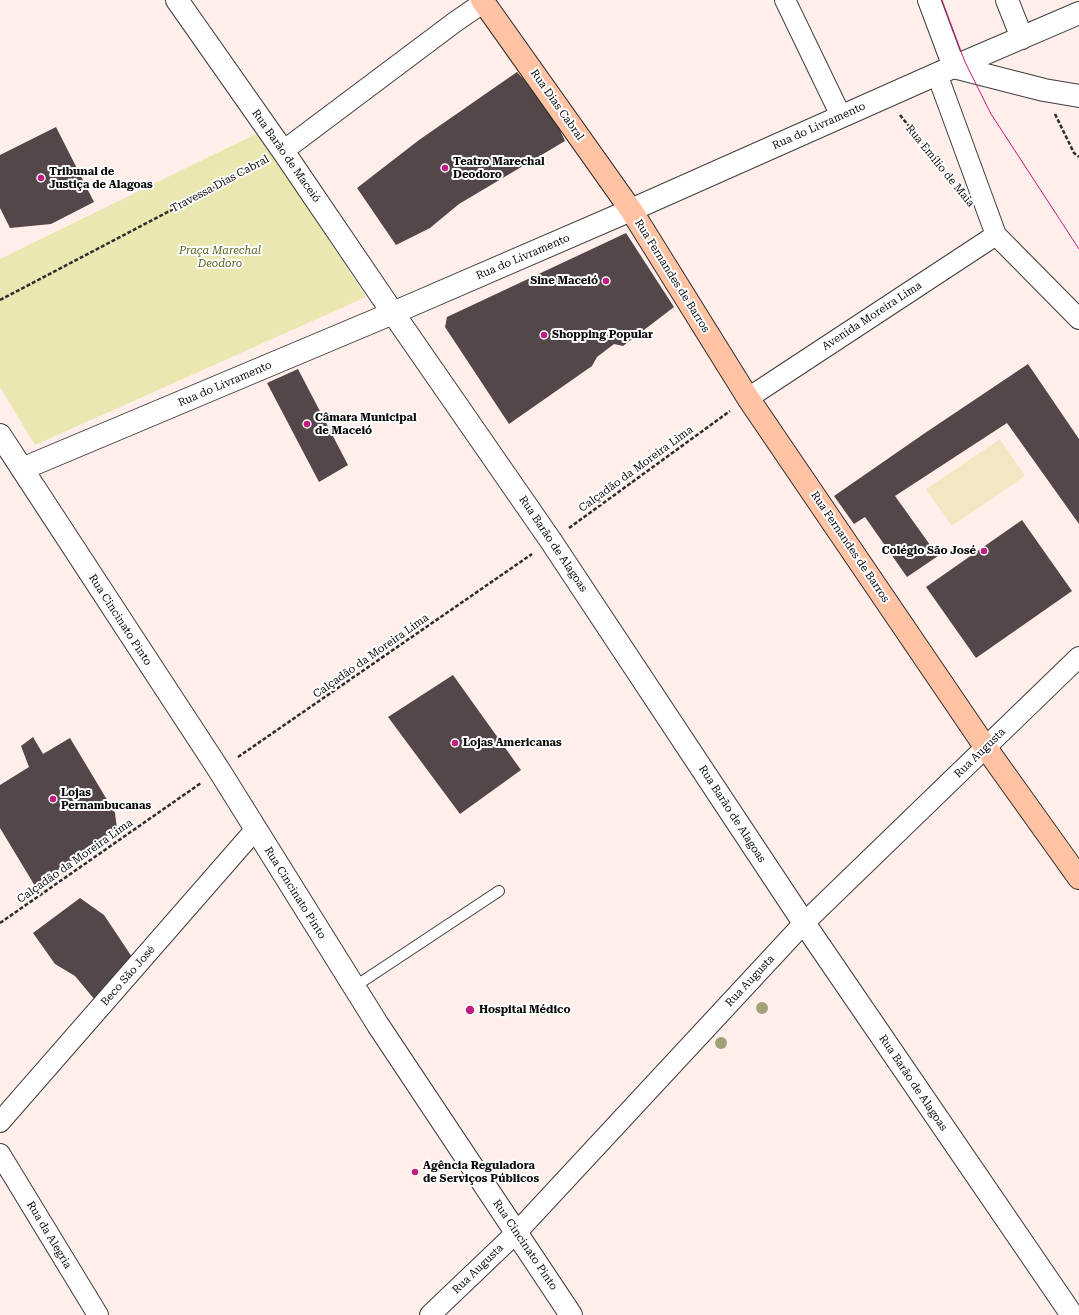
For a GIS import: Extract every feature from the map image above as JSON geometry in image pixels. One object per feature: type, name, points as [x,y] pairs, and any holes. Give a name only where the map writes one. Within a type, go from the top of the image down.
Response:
[{"type":"main road","name":"Rua Dias Cabral","points":[[483,1],[631,210]]},
{"type":"main road","name":"Rua Fernandes de Barros","points":[[631,210],[748,398],[986,748],[1079,878]]},
{"type":"street","name":"Rua Barão de Maceió","points":[[177,0],[283,151],[393,313]]},
{"type":"street","points":[[785,0],[841,116]]},
{"type":"street","points":[[929,0],[952,67],[1044,90],[1079,96]]},
{"type":"street","points":[[1007,0],[1022,38]]},
{"type":"street","name":"Travessa Dias Cabral","points":[[283,151],[483,1]]},
{"type":"street","name":"Rua do Livramento","points":[[22,469],[393,313],[631,210],[952,67],[1079,13]]},
{"type":"street","name":"Rua Emílio de Maia","points":[[952,67],[996,235],[1079,319]]},
{"type":"street","name":"Avenida Moreira Lima","points":[[748,398],[996,235]]},
{"type":"street","name":"Rua Barão de Alagoas","points":[[393,313],[551,541],[804,923],[1072,1315]]},
{"type":"street","name":"Rua Cincinato Pinto","points":[[0,435],[219,770],[255,830],[382,1031],[571,1315]]},
{"type":"street","name":"Rua Augusta","points":[[430,1315],[517,1232],[804,923],[1079,657]]},
{"type":"street","name":"Beco São José","points":[[0,1122],[255,830]]},
{"type":"street","name":"Rua da Alegria","points":[[0,1154],[98,1315]]},
{"type":"lane","points":[[354,987],[499,891]]},
{"type":"path","points":[[1044,90],[1074,153],[1079,157]]},
{"type":"path","name":"Rua Emílio de Maia","points":[[885,97],[952,181]]},
{"type":"path","name":"Travessa Dias Cabral","points":[[0,300],[283,151]]},
{"type":"path","name":"Calçadão da Moreira Lima","points":[[0,923],[551,541],[748,398]]},
{"type":"green space","name":"Praça Marechal Deodoro","points":[[258,133],[366,297],[35,445],[0,387],[0,259]]},
{"type":"shaded area","points":[[1000,439],[1025,476],[952,526],[926,489]]},
{"type":"building","points":[[517,72],[550,108],[565,141],[459,204],[430,228],[396,245],[357,188],[419,140]]},
{"type":"building","name":"Tribunal de Justiça de Alagoas","points":[[56,127],[94,202],[51,224],[10,228],[0,208],[0,155]]},
{"type":"building","name":"Shopping Popular","points":[[626,233],[674,307],[623,346],[614,344],[597,357],[592,366],[509,424],[445,327],[447,317]]},
{"type":"building","points":[[1028,364],[1079,439],[1079,524],[1007,423],[895,496],[938,556],[907,577],[865,517],[854,524],[834,496]]},
{"type":"building","name":"Câmara Municipal de Maceió","points":[[298,369],[348,465],[319,482],[267,383]]},
{"type":"building","points":[[1022,520],[1072,591],[976,658],[926,587]]},
{"type":"building","name":"Lojas Americanas","points":[[453,675],[521,770],[460,814],[388,717]]},
{"type":"building","name":"Lojas Pernambucanas","points":[[33,737],[43,754],[70,738],[115,813],[117,829],[35,886],[0,828],[0,785],[29,767],[21,746]]},
{"type":"building","points":[[80,898],[104,915],[132,957],[95,1000],[75,976],[55,964],[33,933]]},
{"type":"tram line","points":[[942,0],[965,62],[991,114],[1079,249]]},
{"type":"place","name":"Teatro Marechal Deodoro","points":[[445,168]]},
{"type":"place","name":"Tribunal de Justiça de Alagoas","points":[[41,178]]},
{"type":"place","name":"Sine Maceió","points":[[606,281]]},
{"type":"place","name":"Shopping Popular","points":[[544,335]]},
{"type":"place","name":"Câmara Municipal de Maceió","points":[[307,424]]},
{"type":"place","name":"Colégio São José","points":[[984,551]]},
{"type":"place","name":"Lojas Americanas","points":[[455,743]]},
{"type":"place","name":"Lojas Pernambucanas","points":[[53,799]]},
{"type":"place","name":"Hospital Médico","points":[[470,1010]]},
{"type":"place","name":"Agência Reguladora de Serviços Públicos","points":[[415,1172]]}]
